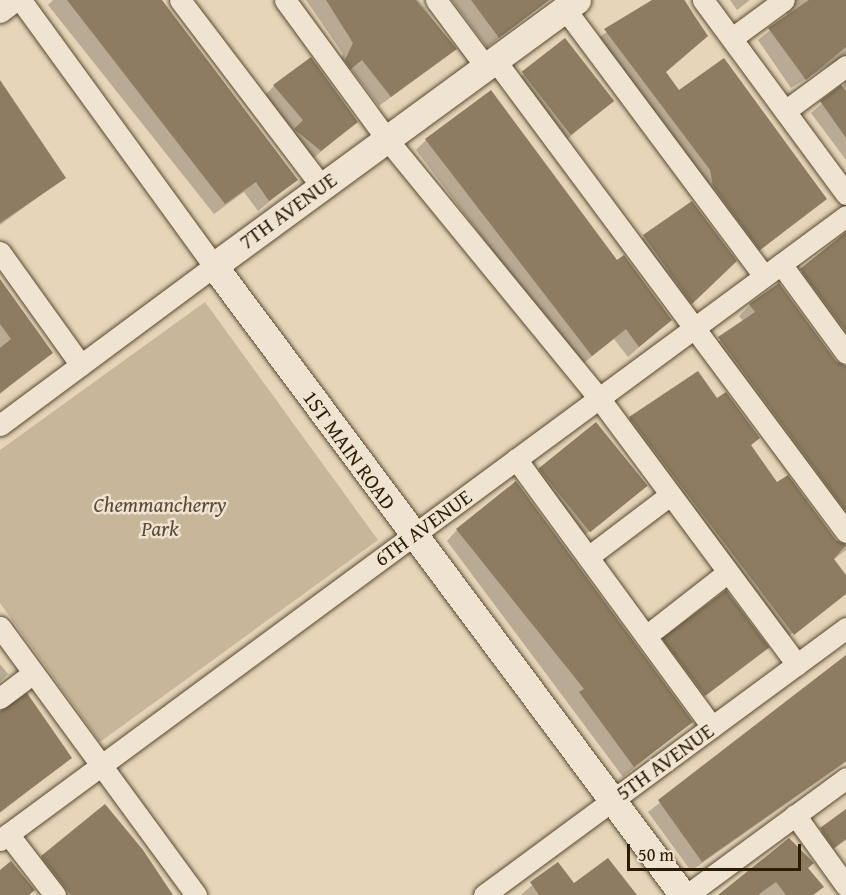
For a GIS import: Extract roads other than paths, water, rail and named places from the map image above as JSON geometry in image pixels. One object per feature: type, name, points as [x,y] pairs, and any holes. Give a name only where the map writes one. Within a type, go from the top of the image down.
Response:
[{"type":"street","points":[[0,12],[16,0]]},
{"type":"street","name":"1ST MAIN ROAD","points":[[21,0],[412,536],[685,895]]},
{"type":"street","points":[[180,0],[322,187]]},
{"type":"street","points":[[285,0],[386,138],[598,398],[797,665]]},
{"type":"street","points":[[436,0],[490,63],[694,327],[846,532]]},
{"type":"street","points":[[703,0],[846,194]]},
{"type":"street","points":[[732,38],[784,0]]},
{"type":"street","points":[[571,4],[772,270],[846,353]]},
{"type":"street","name":"7TH AVENUE","points":[[0,425],[386,138],[571,4]]},
{"type":"street","points":[[785,111],[846,66]]},
{"type":"street","name":"6TH AVENUE","points":[[4,837],[846,216]]},
{"type":"street","points":[[0,252],[7,277],[81,365]]},
{"type":"street","points":[[516,459],[712,727]]},
{"type":"street","points":[[588,557],[670,495]]},
{"type":"street","points":[[646,636],[728,572]]},
{"type":"street","points":[[0,627],[196,895]]},
{"type":"street","name":"5TH AVENUE","points":[[484,895],[511,887],[612,801],[846,628]]},
{"type":"street","points":[[0,698],[33,673]]},
{"type":"street","points":[[685,895],[846,778]]},
{"type":"street","points":[[795,815],[846,886]]},
{"type":"street","points":[[4,837],[55,895]]},
{"type":"park label","name":"Chemmancherry Park","points":[[160,517]]}]
